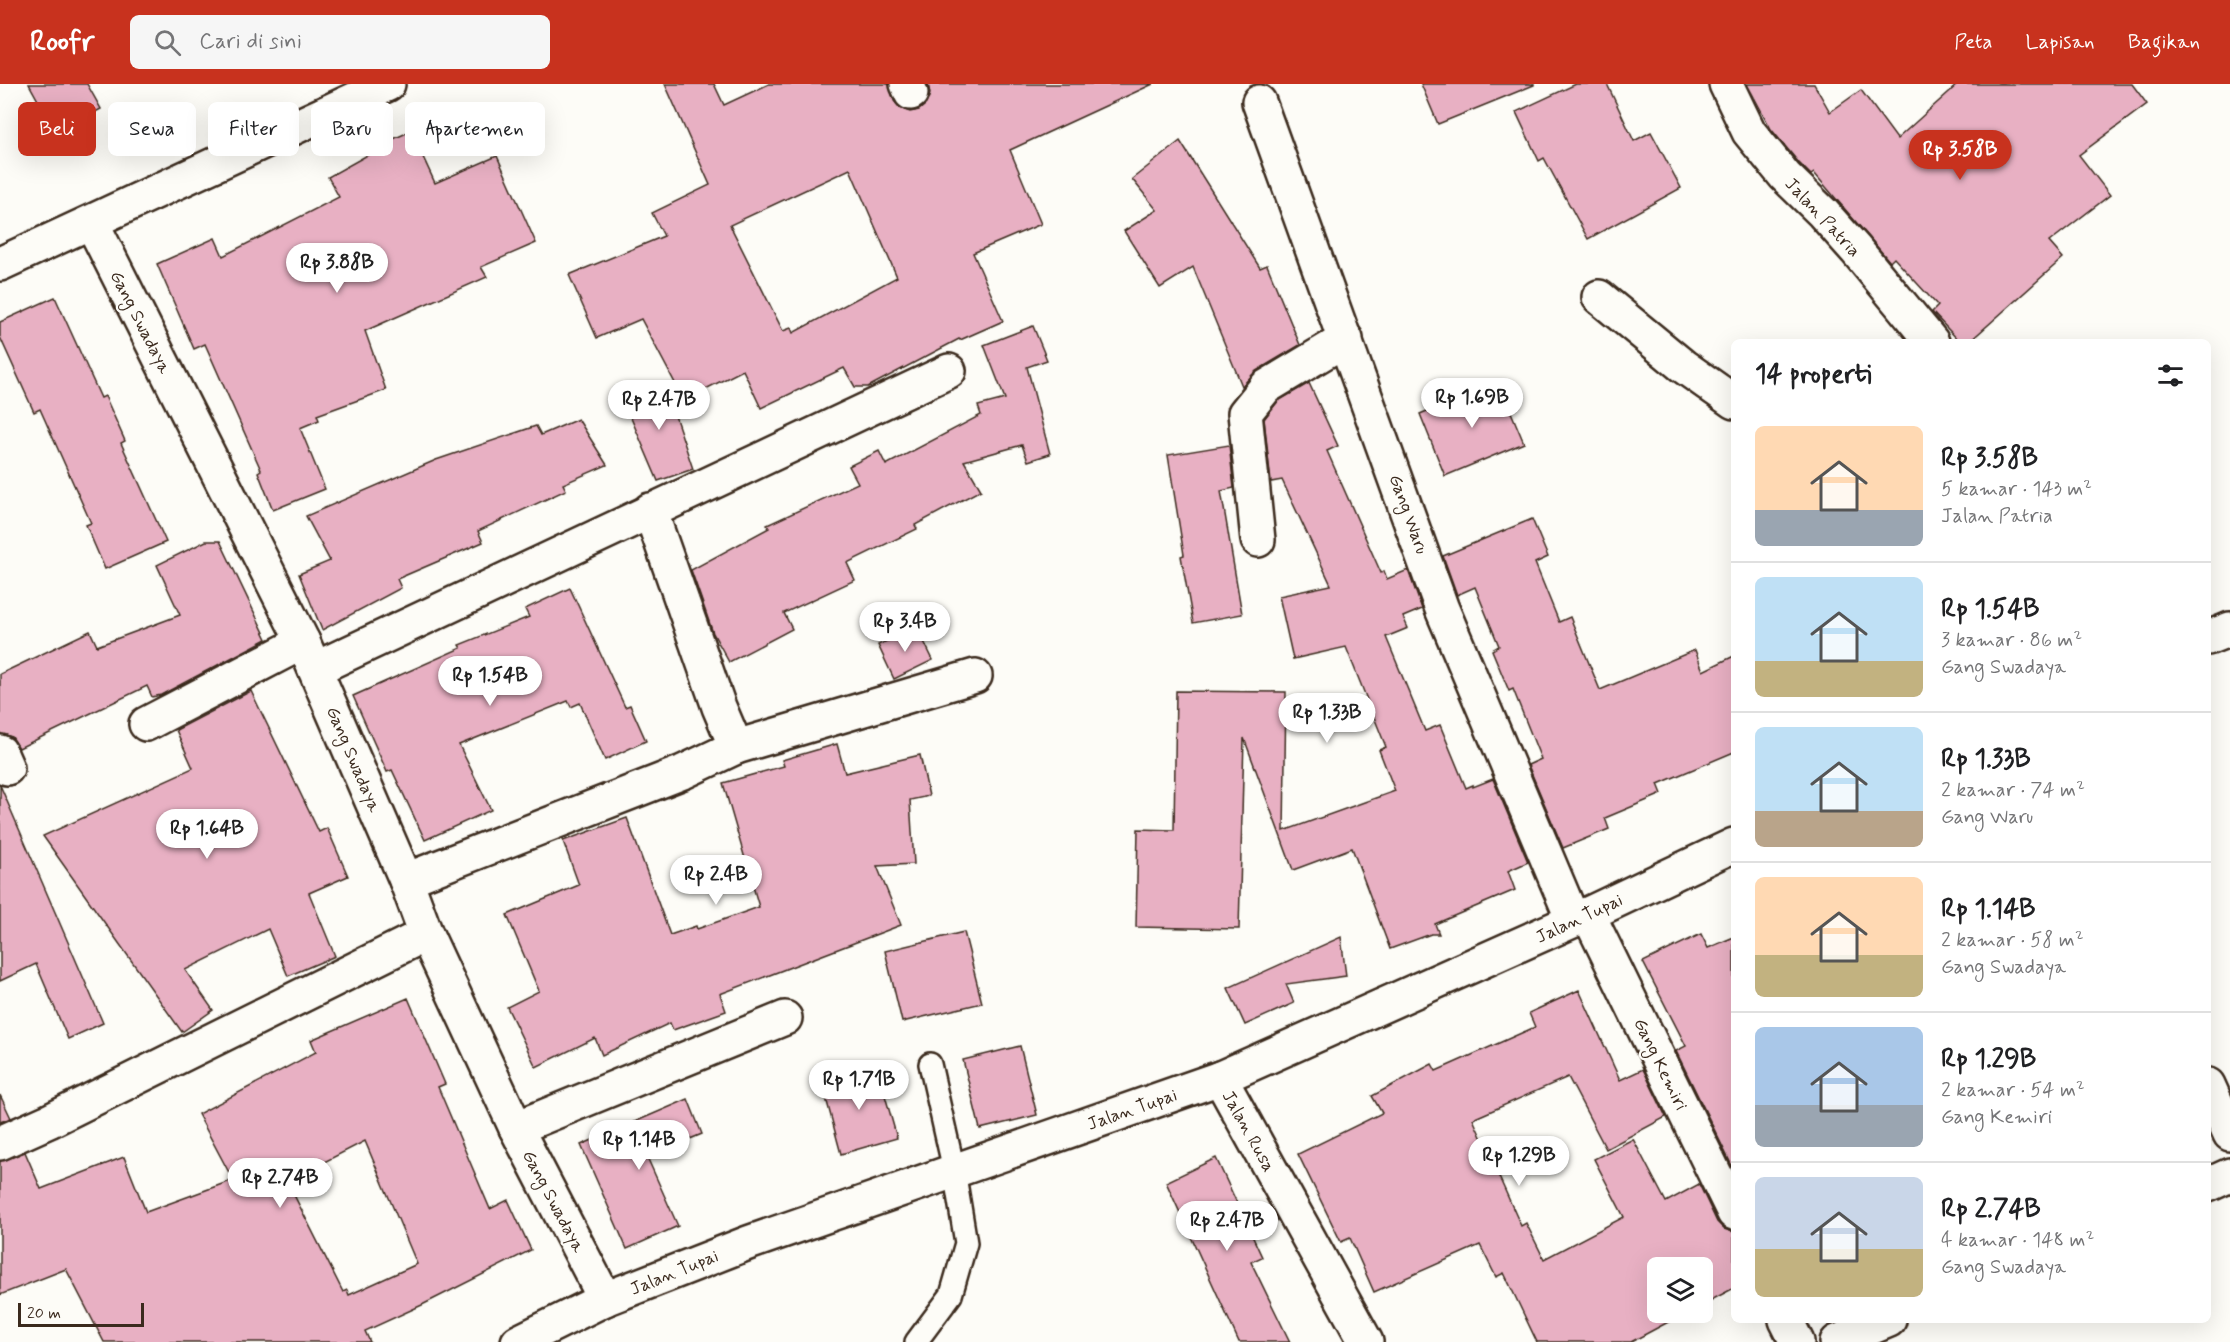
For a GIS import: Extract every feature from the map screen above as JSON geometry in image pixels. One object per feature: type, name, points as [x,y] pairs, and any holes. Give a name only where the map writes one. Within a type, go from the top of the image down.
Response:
[{"type":"street","points":[[0,264],[388,84]]},
{"type":"street","name":"Jalan Patria","points":[[1726,84],[1749,132],[1785,176],[1856,250],[1930,339]]},
{"type":"street","name":"Gang Waru","points":[[1259,102],[1442,609],[1581,917]]},
{"type":"street","name":"Gang Swadaya","points":[[92,223],[309,656],[406,880],[426,934],[516,1128],[605,1299]]},
{"type":"street","points":[[1599,297],[1683,366],[1731,400]]},
{"type":"street","points":[[1258,540],[1245,413],[1266,387],[1346,339]]},
{"type":"street","points":[[146,724],[650,510],[949,371]]},
{"type":"street","points":[[650,510],[719,707],[736,747]]},
{"type":"street","points":[[2211,637],[2230,629]]},
{"type":"street","points":[[406,880],[683,772],[736,747],[975,676]]},
{"type":"street","name":"Jalan Tupai","points":[[518,1342],[605,1299],[748,1243],[1220,1078],[1581,917],[1731,845]]},
{"type":"street","name":"Gang Kemiri","points":[[1581,917],[1731,1207]]},
{"type":"street","points":[[0,1143],[49,1121],[426,934]]},
{"type":"street","points":[[516,1128],[785,1018]]},
{"type":"street","name":"Jalan Rusa","points":[[1220,1078],[1366,1342]]},
{"type":"street","points":[[2211,1092],[2230,1134]]},
{"type":"street","points":[[2211,1184],[2230,1175]]},
{"type":"street","points":[[1788,1323],[1797,1342]]},
{"type":"street","points":[[1837,1342],[1882,1323]]},
{"type":"lane","points":[[916,1342],[951,1295],[966,1243],[954,1170],[930,1064]]},
{"type":"building","points":[[29,84],[87,84],[101,109],[96,112],[96,102],[39,102]]},
{"type":"building","points":[[665,84],[714,84],[724,105],[769,84],[889,84],[894,101],[900,108],[910,112],[919,110],[926,104],[930,94],[928,84],[1153,84],[1010,150],[1041,224],[973,253],[1003,321],[959,339],[868,387],[855,387],[844,368],[761,408],[743,370],[684,400],[641,319],[597,338],[569,275],[664,236],[652,213],[710,185]],"holes":[[[850,169],[897,277],[793,333],[791,328],[783,331],[730,225]]]},
{"type":"building","points":[[1421,84],[1534,84],[1534,85],[1438,124]]},
{"type":"building","points":[[1576,84],[1607,84],[1634,141],[1651,132],[1681,188],[1588,239],[1544,158],[1539,161],[1516,112]]},
{"type":"building","points":[[1747,84],[1814,84],[1830,112],[1861,90],[1897,139],[1958,84],[2132,84],[2147,104],[2079,155],[2110,195],[2049,242],[2063,258],[1972,339],[1957,339],[1932,312],[1938,306],[1894,258],[1890,262],[1814,173],[1811,175],[1799,163],[1771,129]]},
{"type":"building","points":[[405,134],[405,156],[423,156],[435,183],[497,156],[536,243],[481,267],[487,277],[365,331],[386,390],[317,415],[319,420],[300,428],[325,489],[273,510],[258,472],[261,470],[205,344],[194,349],[157,264],[215,238],[223,256],[339,197],[328,177],[366,156],[393,156],[393,139]]},
{"type":"building","points":[[1180,141],[1260,268],[1267,265],[1300,345],[1256,371],[1242,386],[1193,267],[1160,288],[1124,231],[1157,210],[1132,179]]},
{"type":"building","points":[[55,297],[101,398],[105,396],[125,441],[121,443],[166,542],[105,569],[86,525],[91,523],[40,409],[34,412],[0,337],[0,322]]},
{"type":"building","points":[[1033,326],[1047,360],[1027,367],[1050,454],[1028,461],[1022,445],[964,461],[981,490],[915,525],[917,529],[847,563],[855,580],[784,613],[792,629],[729,662],[713,633],[691,570],[769,528],[767,525],[858,483],[849,466],[879,451],[886,465],[981,415],[978,406],[1005,399],[984,345]]},
{"type":"building","points":[[1498,381],[1524,443],[1445,476],[1420,414]]},
{"type":"building","points":[[664,383],[693,469],[658,481],[622,397]]},
{"type":"building","points":[[1309,383],[1338,446],[1327,451],[1381,573],[1384,571],[1387,579],[1408,570],[1422,609],[1403,617],[1408,628],[1386,637],[1425,731],[1440,725],[1466,788],[1493,779],[1528,862],[1508,871],[1515,890],[1435,924],[1439,934],[1431,934],[1390,949],[1352,848],[1293,870],[1244,738],[1239,929],[1136,927],[1138,829],[1174,830],[1176,691],[1286,692],[1284,831],[1395,791],[1379,750],[1386,747],[1346,647],[1293,659],[1279,596],[1331,585],[1282,480],[1271,482],[1264,419],[1278,401]]},
{"type":"building","points":[[578,419],[607,465],[563,484],[566,490],[478,531],[483,542],[397,579],[401,588],[322,630],[299,574],[330,561],[306,516],[436,460],[536,426],[541,435]]},
{"type":"building","points":[[1229,445],[1234,488],[1221,491],[1242,614],[1193,623],[1181,556],[1184,555],[1168,455]]},
{"type":"building","points":[[1532,519],[1548,557],[1535,563],[1559,622],[1570,617],[1600,690],[1695,650],[1703,671],[1731,657],[1731,753],[1658,784],[1662,794],[1605,818],[1609,829],[1563,848],[1528,765],[1541,759],[1513,689],[1509,691],[1492,650],[1499,646],[1475,587],[1457,595],[1443,556]]},
{"type":"building","points":[[206,541],[220,541],[267,639],[161,695],[152,697],[147,686],[19,748],[12,737],[0,734],[0,674],[90,631],[97,646],[180,615],[157,565]]},
{"type":"building","points":[[570,588],[625,707],[630,705],[646,741],[605,760],[580,703],[571,707],[568,701],[459,745],[491,810],[425,840],[392,770],[387,772],[353,696],[461,648],[459,645],[529,617],[525,609]]},
{"type":"building","points":[[917,627],[933,660],[894,679],[878,645]]},
{"type":"building","points":[[251,691],[319,832],[327,828],[348,876],[309,893],[335,956],[288,976],[268,929],[185,970],[213,1010],[182,1032],[43,836],[193,768],[176,730]]},
{"type":"building","points":[[837,744],[845,773],[920,755],[929,796],[910,800],[914,864],[877,866],[901,925],[720,994],[726,1011],[673,1030],[670,1023],[602,1055],[595,1038],[536,1067],[507,1007],[539,991],[507,915],[579,885],[563,841],[627,818],[670,935],[696,926],[697,929],[759,907],[723,783],[784,766],[782,760]]},
{"type":"building","points":[[0,785],[103,1023],[68,1039],[36,964],[0,981]]},
{"type":"building","points":[[964,932],[982,1003],[902,1022],[885,951]]},
{"type":"building","points":[[1701,934],[1708,948],[1731,938],[1731,1164],[1676,1051],[1686,1046],[1643,962]]},
{"type":"building","points":[[1341,937],[1346,976],[1286,984],[1294,1003],[1245,1025],[1228,988]]},
{"type":"building","points":[[1579,990],[1620,1080],[1643,1069],[1666,1117],[1606,1149],[1568,1077],[1473,1119],[1521,1226],[1526,1223],[1544,1259],[1624,1217],[1594,1159],[1633,1139],[1666,1202],[1699,1184],[1717,1222],[1724,1229],[1731,1231],[1731,1290],[1713,1299],[1713,1257],[1647,1257],[1647,1323],[1666,1323],[1631,1342],[1537,1342],[1504,1273],[1496,1277],[1480,1245],[1374,1292],[1350,1238],[1341,1242],[1298,1154],[1382,1113],[1372,1096],[1432,1064],[1436,1071],[1535,1027],[1529,1013]]},
{"type":"building","points":[[408,998],[445,1084],[438,1087],[490,1209],[508,1200],[531,1250],[365,1331],[370,1342],[104,1342],[66,1269],[0,1295],[0,1161],[25,1152],[41,1189],[124,1157],[146,1212],[233,1180],[198,1114],[316,1052],[311,1040]],"holes":[[[365,1141],[417,1264],[349,1295],[347,1290],[343,1292],[287,1181]]]},
{"type":"building","points":[[1020,1046],[1037,1115],[980,1129],[963,1060]]},
{"type":"building","points":[[877,1067],[897,1138],[841,1154],[822,1083]]},
{"type":"building","points":[[0,1095],[11,1118],[0,1122]]},
{"type":"building","points":[[688,1099],[702,1134],[647,1157],[678,1226],[627,1249],[581,1145]]},
{"type":"building","points":[[1216,1158],[1262,1257],[1251,1262],[1290,1342],[1239,1342],[1166,1182]]}]
